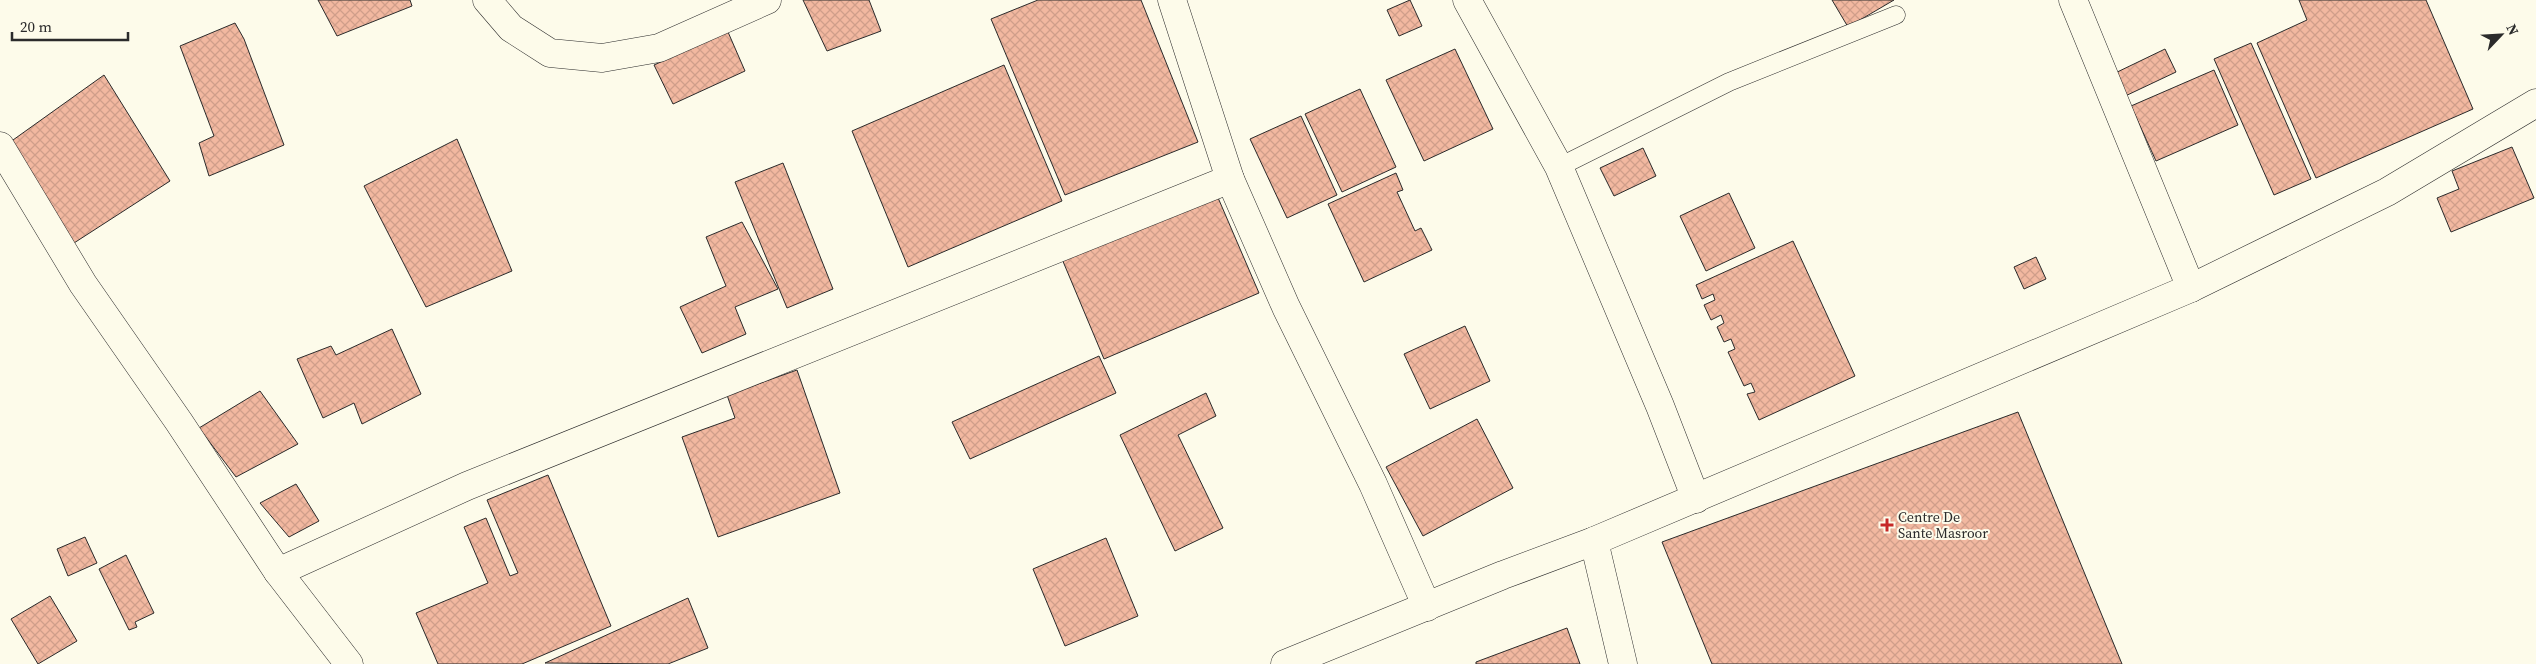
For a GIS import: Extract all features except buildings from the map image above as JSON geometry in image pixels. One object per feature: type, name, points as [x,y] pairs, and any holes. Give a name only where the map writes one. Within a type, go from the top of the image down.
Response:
[{"type":"street","points":[[488,0],[511,28],[550,53],[602,58],[659,48],[767,0]]},
{"type":"street","points":[[1172,0],[1230,179],[1286,308],[1373,484],[1427,607]]},
{"type":"street","points":[[1467,0],[1559,167],[1660,406],[1696,499]]},
{"type":"street","points":[[2073,0],[2191,288]]},
{"type":"street","points":[[1285,664],[1696,499],[2191,288],[2387,192],[2536,103]]},
{"type":"street","points":[[0,146],[83,284],[179,422],[278,572],[349,664]]},
{"type":"street","points":[[278,572],[467,486],[1230,179]]},
{"type":"street","points":[[1594,541],[1623,664]]},
{"type":"lane","points":[[1559,167],[1729,82],[1896,14]]},
{"type":"place","name":"Centre De Sante Masroor","points":[[1887,525]]}]
